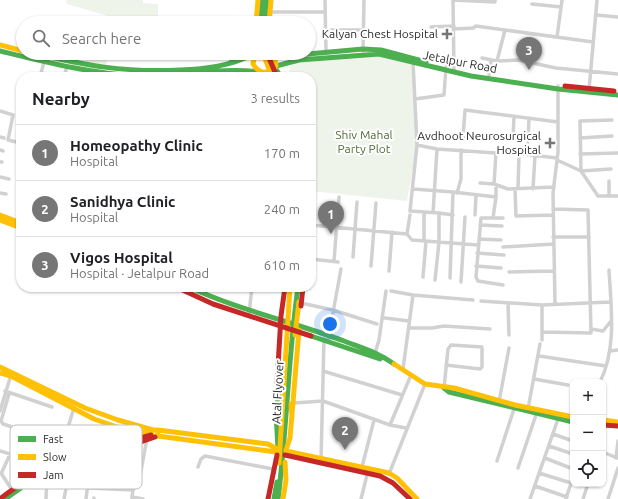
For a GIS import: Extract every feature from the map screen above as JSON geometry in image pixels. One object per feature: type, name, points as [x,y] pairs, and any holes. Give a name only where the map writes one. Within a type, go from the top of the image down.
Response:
[{"type":"main road","points":[[257,16],[258,0]]},
{"type":"main road","points":[[261,16],[262,0]]},
{"type":"main road","points":[[266,16],[267,0]]},
{"type":"main road","points":[[270,16],[271,0]]},
{"type":"main road","points":[[0,45],[16,49]]},
{"type":"main road","points":[[0,51],[16,55]]},
{"type":"main road","name":"Jetalpur Road","points":[[316,55],[363,51]]},
{"type":"main road","name":"Jetalpur Road","points":[[316,54],[386,51],[446,69],[489,75],[558,88]]},
{"type":"main road","points":[[36,60],[147,72]]},
{"type":"main road","points":[[54,60],[67,64]]},
{"type":"main road","points":[[229,65],[235,60]]},
{"type":"main road","points":[[195,72],[238,63],[243,60]]},
{"type":"main road","points":[[254,60],[253,64],[261,72]]},
{"type":"main road","points":[[266,60],[270,72]]},
{"type":"main road","points":[[270,60],[275,72]]},
{"type":"main road","points":[[276,60],[276,67],[278,72]]},
{"type":"main road","points":[[267,72],[292,60]]},
{"type":"main road","points":[[204,72],[237,69],[253,72]]},
{"type":"main road","name":"Jetalpur Road","points":[[454,70],[558,88],[618,95]]},
{"type":"main road","name":"Jetalpur Road","points":[[589,91],[618,92]]},
{"type":"main road","points":[[0,215],[16,221]]},
{"type":"main road","points":[[0,220],[16,226]]},
{"type":"main road","points":[[190,292],[213,304],[249,312]]},
{"type":"main road","points":[[200,292],[299,330],[375,353],[425,384],[459,390],[514,409],[570,417]]},
{"type":"main road","points":[[268,499],[277,451],[276,417],[281,323],[284,292]]},
{"type":"main road","points":[[292,417],[293,356],[299,300],[297,292]]},
{"type":"main road","name":"Atal Flyover","points":[[278,499],[285,446],[292,330],[297,292]]},
{"type":"main road","points":[[285,453],[290,438],[302,292]]},
{"type":"main road","points":[[276,417],[279,407],[285,314],[290,294]]},
{"type":"main road","name":"Atal Flyover","points":[[274,499],[280,458],[290,294]]},
{"type":"main road","points":[[327,338],[392,363]]},
{"type":"main road","points":[[0,367],[74,408],[116,425]]},
{"type":"main road","points":[[0,373],[12,374],[64,399],[125,425]]},
{"type":"main road","points":[[499,403],[527,410],[536,415],[570,421]]},
{"type":"main road","points":[[606,420],[618,422]]},
{"type":"main road","points":[[606,425],[618,426]]},
{"type":"main road","points":[[142,431],[152,435]]},
{"type":"main road","points":[[142,433],[277,451],[368,471],[389,473],[397,478],[417,499]]},
{"type":"main road","points":[[142,438],[152,435]]},
{"type":"main road","points":[[142,439],[152,435]]},
{"type":"main road","points":[[277,451],[283,447],[285,453],[286,480],[283,499]]},
{"type":"main road","points":[[285,453],[362,467],[387,479],[410,499]]},
{"type":"main road","points":[[0,499],[12,490]]},
{"type":"main road","points":[[5,499],[12,490]]},
{"type":"street","points":[[325,0],[326,53]]},
{"type":"street","points":[[363,51],[364,0]]},
{"type":"street","points":[[454,70],[453,0],[494,2],[494,0]]},
{"type":"street","points":[[557,37],[562,0]]},
{"type":"street","points":[[589,91],[597,0]]},
{"type":"street","points":[[532,4],[561,7]]},
{"type":"street","points":[[271,12],[325,12]]},
{"type":"street","points":[[596,15],[618,17]]},
{"type":"street","points":[[431,27],[473,28],[476,26],[593,42]]},
{"type":"street","points":[[325,30],[363,30]]},
{"type":"street","points":[[497,61],[505,30]]},
{"type":"street","points":[[482,58],[497,61],[518,60],[556,68],[618,74]]},
{"type":"street","points":[[413,60],[417,145],[410,211],[453,215]]},
{"type":"street","points":[[489,75],[491,60]]},
{"type":"street","points":[[41,72],[44,62]]},
{"type":"street","points":[[65,72],[67,64]]},
{"type":"street","points":[[415,99],[444,95],[446,69]]},
{"type":"street","points":[[555,304],[553,271],[553,209],[557,159],[558,88]]},
{"type":"street","points":[[463,137],[465,110],[558,122]]},
{"type":"street","points":[[0,111],[12,115],[8,140],[16,142]]},
{"type":"street","points":[[434,134],[513,140],[514,116]]},
{"type":"street","points":[[528,118],[528,142]]},
{"type":"street","points":[[580,171],[580,121],[612,120]]},
{"type":"street","points":[[580,138],[612,136]]},
{"type":"street","points":[[417,145],[437,149],[496,153],[496,197],[493,218]]},
{"type":"street","points":[[433,213],[437,149]]},
{"type":"street","points":[[457,193],[461,180],[461,150]]},
{"type":"street","points":[[506,152],[557,159],[580,171],[598,196],[618,196]]},
{"type":"street","points":[[519,153],[516,216],[553,215]]},
{"type":"street","points":[[580,154],[618,153]]},
{"type":"street","points":[[533,189],[535,155]]},
{"type":"street","points":[[580,171],[611,169]]},
{"type":"street","points":[[0,176],[9,179]]},
{"type":"street","points":[[609,181],[609,196]]},
{"type":"street","points":[[480,183],[495,184],[508,189],[554,187]]},
{"type":"street","points":[[412,188],[496,197]]},
{"type":"street","points":[[450,278],[453,192]]},
{"type":"street","points":[[0,193],[6,194]]},
{"type":"street","points":[[475,215],[476,195]]},
{"type":"street","points":[[334,261],[339,198]]},
{"type":"street","points":[[353,257],[356,202]]},
{"type":"street","points":[[371,266],[376,203]]},
{"type":"street","points":[[542,332],[591,333],[588,210],[553,209]]},
{"type":"street","points":[[423,277],[425,241],[424,212]]},
{"type":"street","points":[[435,280],[439,242],[439,214]]},
{"type":"street","points":[[410,215],[408,234],[412,240],[478,246]]},
{"type":"street","points":[[461,282],[465,217]]},
{"type":"street","points":[[503,218],[482,218],[476,266],[476,278],[478,281],[503,285]]},
{"type":"street","points":[[316,225],[408,234]]},
{"type":"street","points":[[480,225],[502,226]]},
{"type":"street","points":[[388,271],[392,232]]},
{"type":"street","points":[[553,236],[588,236]]},
{"type":"street","points":[[479,239],[501,240]]},
{"type":"street","points":[[503,247],[554,244]]},
{"type":"street","points":[[477,253],[504,255]]},
{"type":"street","points":[[316,259],[338,262]]},
{"type":"street","points":[[476,266],[501,268]]},
{"type":"street","points":[[321,460],[323,371],[327,338],[341,269]]},
{"type":"street","points":[[601,379],[610,351],[611,322],[609,270]]},
{"type":"street","points":[[509,272],[553,271]]},
{"type":"street","points":[[375,353],[379,340],[386,291]]},
{"type":"street","points":[[390,291],[413,295],[473,300]]},
{"type":"street","points":[[249,312],[251,292]]},
{"type":"street","points":[[403,369],[413,295]]},
{"type":"street","points":[[481,300],[542,305],[610,302]]},
{"type":"street","points":[[301,303],[333,310],[377,324]]},
{"type":"street","points":[[508,303],[508,335]]},
{"type":"street","points":[[542,305],[542,340]]},
{"type":"street","points":[[385,318],[409,321]]},
{"type":"street","points":[[591,330],[603,331],[611,322]]},
{"type":"street","points":[[408,328],[432,328],[444,326],[490,329]]},
{"type":"street","points":[[299,330],[294,403],[323,401],[374,420],[406,428]]},
{"type":"street","points":[[527,410],[539,356],[540,344]]},
{"type":"street","points":[[444,388],[446,365],[448,349],[451,345],[482,347],[482,367],[480,369],[446,365]]},
{"type":"street","points":[[499,403],[509,348]]},
{"type":"street","points":[[610,351],[618,350]]},
{"type":"street","points":[[539,356],[606,366]]},
{"type":"street","points":[[323,371],[402,395]]},
{"type":"street","points":[[10,426],[3,424],[2,421],[12,374]]},
{"type":"street","points":[[390,425],[411,375]]},
{"type":"street","points":[[534,379],[568,385]]},
{"type":"street","points":[[387,479],[406,428],[425,384]]},
{"type":"street","points":[[8,393],[52,407]]},
{"type":"street","points":[[0,411],[8,393]]},
{"type":"street","points":[[69,425],[74,408]]},
{"type":"street","points":[[497,460],[514,409]]},
{"type":"street","points":[[518,468],[536,415]]},
{"type":"street","points":[[530,499],[558,419]]},
{"type":"street","points":[[362,467],[374,420]]},
{"type":"street","points":[[553,434],[570,441]]},
{"type":"street","points":[[142,471],[152,435]]},
{"type":"street","points":[[606,454],[617,459],[618,441]]},
{"type":"street","points":[[549,446],[570,453]]},
{"type":"street","points":[[0,451],[10,454],[1,473],[10,487]]},
{"type":"street","points":[[198,467],[201,459],[205,456],[273,469]]},
{"type":"street","points":[[545,458],[570,468]]},
{"type":"street","points":[[608,499],[618,468]]},
{"type":"street","points":[[361,499],[368,471]]},
{"type":"street","points":[[540,473],[570,483]]},
{"type":"street","points":[[535,486],[566,498],[570,486]]},
{"type":"street","points":[[583,499],[587,487]]},
{"type":"street","points":[[46,489],[46,499]]},
{"type":"street","points":[[64,499],[65,489]]},
{"type":"street","points":[[86,499],[88,489]]},
{"type":"street","points":[[114,489],[133,490],[132,498],[143,499]]},
{"type":"green space","points":[[66,0],[143,0],[143,3],[158,4],[158,16],[108,16],[67,4]]},
{"type":"green space","name":"Shiv Mahal Party Plot","points":[[366,53],[414,61],[417,145],[407,201],[316,192],[316,72],[290,72],[290,67],[296,60],[316,60],[316,56]]},
{"type":"green space","points":[[86,60],[107,60],[106,67],[86,62]]},
{"type":"traffic: fast","points":[[261,16],[262,0]]},
{"type":"traffic: fast","points":[[266,16],[267,0]]},
{"type":"traffic: fast","points":[[316,53],[363,49],[381,50],[426,62]]},
{"type":"traffic: fast","points":[[0,51],[16,55]]},
{"type":"traffic: fast","points":[[316,59],[379,54],[471,76],[558,89],[618,95]]},
{"type":"traffic: fast","points":[[38,60],[97,72]]},
{"type":"traffic: fast","points":[[64,60],[104,67],[159,71],[209,68],[239,60]]},
{"type":"traffic: fast","points":[[230,63],[234,60]]},
{"type":"traffic: fast","points":[[276,66],[299,60]]},
{"type":"traffic: fast","points":[[275,68],[278,72]]},
{"type":"traffic: fast","points":[[203,72],[260,72]]},
{"type":"traffic: fast","points":[[201,292],[364,348],[394,364]]},
{"type":"traffic: fast","points":[[278,499],[297,292]]},
{"type":"traffic: fast","points":[[311,336],[380,359]]},
{"type":"traffic: fast","points":[[276,417],[280,379]]},
{"type":"traffic: fast","points":[[444,388],[449,392],[570,421]]},
{"type":"traffic: fast","points":[[276,413],[278,448]]},
{"type":"traffic: fast","points":[[274,499],[277,482]]},
{"type":"traffic: fast","points":[[5,499],[20,489]]},
{"type":"traffic: slow","points":[[257,16],[258,0]]},
{"type":"traffic: slow","points":[[270,16],[271,0]]},
{"type":"traffic: slow","points":[[0,45],[16,49]]},
{"type":"traffic: slow","points":[[254,60],[253,64],[255,67],[264,72]]},
{"type":"traffic: slow","points":[[266,60],[270,72]]},
{"type":"traffic: slow","points":[[267,72],[276,66],[275,60]]},
{"type":"traffic: slow","points":[[0,215],[16,221]]},
{"type":"traffic: slow","points":[[0,220],[16,226]]},
{"type":"traffic: slow","points":[[279,463],[290,292]]},
{"type":"traffic: slow","points":[[295,335],[299,302]]},
{"type":"traffic: slow","points":[[286,450],[290,438],[299,330]]},
{"type":"traffic: slow","points":[[394,364],[425,384],[454,388],[515,405],[570,416]]},
{"type":"traffic: slow","points":[[0,367],[85,408],[136,425]]},
{"type":"traffic: slow","points":[[0,373],[11,376],[94,419],[111,425]]},
{"type":"traffic: slow","points":[[291,404],[292,417]]},
{"type":"traffic: slow","points":[[606,420],[618,422]]},
{"type":"traffic: slow","points":[[142,427],[153,430]]},
{"type":"traffic: slow","points":[[158,436],[158,430],[152,430],[151,434],[154,437],[158,436],[276,452]]},
{"type":"traffic: slow","points":[[158,430],[268,444],[277,449]]},
{"type":"traffic: slow","points":[[142,432],[151,434]]},
{"type":"traffic: slow","points":[[286,451],[389,473],[397,478],[417,499]]},
{"type":"traffic: slow","points":[[283,499],[286,480],[285,462]]},
{"type":"traffic: jam","points":[[270,60],[275,72]]},
{"type":"traffic: jam","points":[[565,86],[614,91]]},
{"type":"traffic: jam","points":[[187,292],[213,304],[311,336]]},
{"type":"traffic: jam","points":[[277,383],[281,316],[284,292]]},
{"type":"traffic: jam","points":[[301,306],[302,292]]},
{"type":"traffic: jam","points":[[606,425],[618,426]]},
{"type":"traffic: jam","points":[[142,438],[151,435]]},
{"type":"traffic: jam","points":[[142,442],[155,437]]},
{"type":"traffic: jam","points":[[268,499],[277,455]]},
{"type":"traffic: jam","points":[[285,455],[380,476],[393,483],[410,499]]},
{"type":"traffic: jam","points":[[0,499],[13,489]]},
{"type":"place","name":"Kalyan Chest Hospital","points":[[447,34]]},
{"type":"place","name":"Vigos Hospital","points":[[529,70]]},
{"type":"place","name":"Avdhoot Neurosurgical Hospital","points":[[550,143]]},
{"type":"place","name":"Homeopathy Clinic","points":[[331,234]]},
{"type":"place","name":"Sanidhya Clinic","points":[[345,450]]}]
